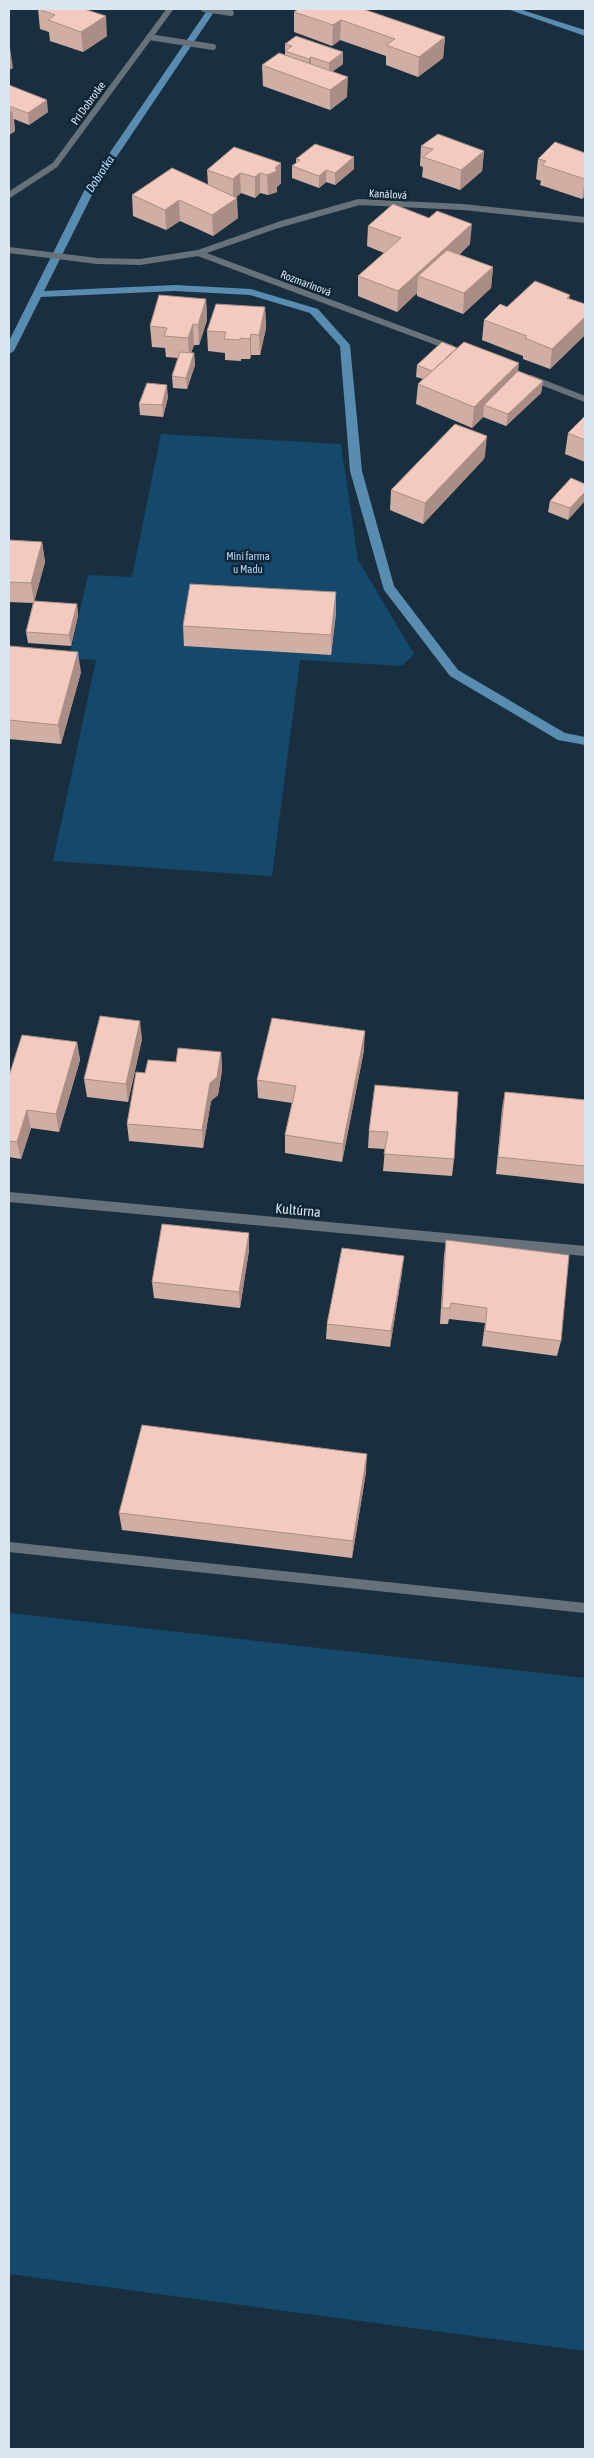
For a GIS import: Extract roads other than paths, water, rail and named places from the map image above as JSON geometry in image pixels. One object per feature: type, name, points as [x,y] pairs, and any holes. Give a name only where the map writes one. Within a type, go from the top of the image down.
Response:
[{"type":"street","name":"Pri Dobrotke","points":[[9,195],[55,165],[170,9]]},
{"type":"street","points":[[204,9],[230,13]]},
{"type":"street","points":[[149,37],[213,47]]},
{"type":"street","name":"Kanálová","points":[[198,253],[278,225],[359,202],[463,207],[585,220]]},
{"type":"street","name":"Rozmarínová","points":[[9,250],[97,262],[140,262],[198,253],[456,350]]},
{"type":"street","points":[[521,374],[585,399]]},
{"type":"street","name":"Kultúrna","points":[[9,1197],[585,1251]]},
{"type":"street","points":[[9,1547],[585,1608]]},
{"type":"waterway","name":"Dobrotka","points":[[38,294],[90,189],[212,9]]},
{"type":"waterway","points":[[511,9],[585,33]]},
{"type":"waterway","points":[[38,294],[175,288],[251,292],[314,311],[345,345],[356,471],[388,587],[454,673],[562,737],[585,741]]},
{"type":"waterway","name":"Dobrotka","points":[[9,351],[38,294]]},
{"type":"park label","name":"Mini farma u Madu","points":[[248,562]]}]
